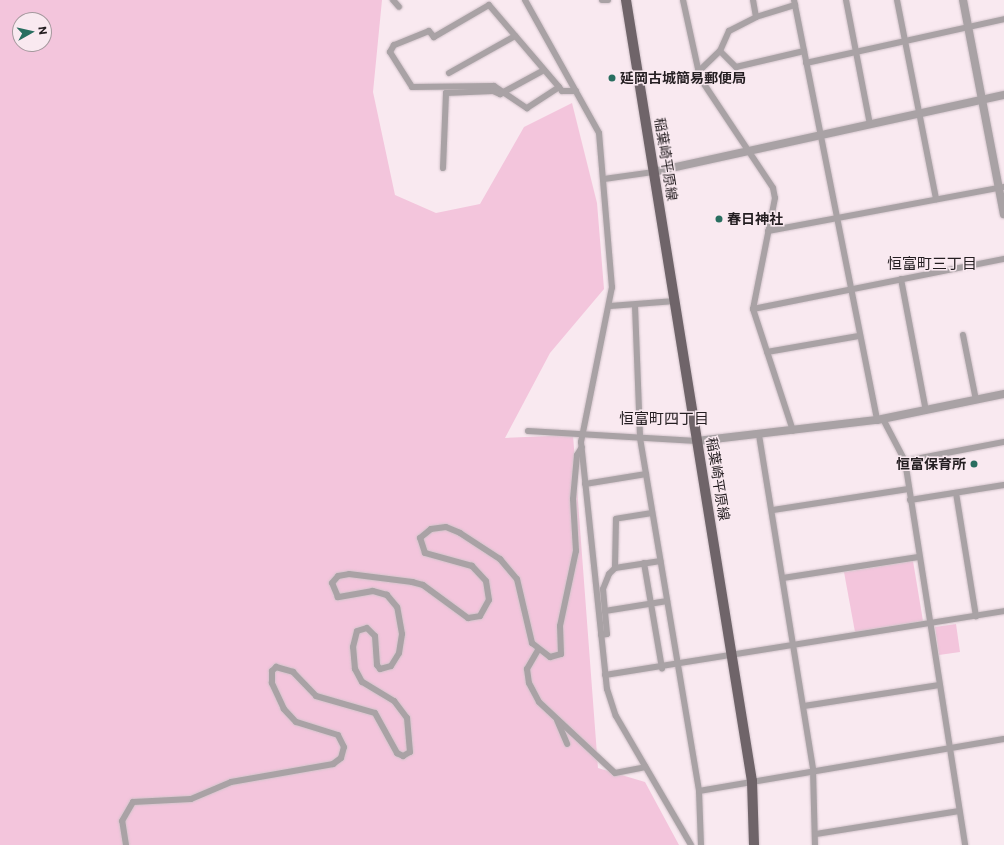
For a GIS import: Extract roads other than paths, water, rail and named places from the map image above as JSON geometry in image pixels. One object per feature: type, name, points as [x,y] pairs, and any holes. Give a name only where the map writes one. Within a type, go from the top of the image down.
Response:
[{"type":"main road","name":"稲葉崎平原線","points":[[626,0],[752,781],[754,845]]},
{"type":"street","points":[[393,0],[399,7]]},
{"type":"street","points":[[525,0],[599,133],[611,264],[610,306],[582,434],[582,447],[605,676],[611,705],[645,767],[691,845]]},
{"type":"street","points":[[602,0],[608,0]]},
{"type":"street","points":[[683,0],[697,73],[747,152],[773,188],[775,198],[753,309],[793,431]]},
{"type":"street","points":[[753,0],[756,17]]},
{"type":"street","points":[[846,0],[870,125]]},
{"type":"street","points":[[897,0],[936,199]]},
{"type":"street","points":[[962,0],[982,100],[1002,188],[1004,214]]},
{"type":"street","points":[[697,73],[720,51],[729,31],[756,17],[794,2],[860,336],[880,420],[905,461],[918,557],[965,845]]},
{"type":"street","points":[[559,87],[527,108],[494,86],[412,87],[390,52],[394,45],[429,31],[434,37],[489,5],[559,87],[562,91],[576,91]]},
{"type":"street","points":[[806,63],[1004,19]]},
{"type":"street","points":[[449,73],[515,36]]},
{"type":"street","points":[[720,51],[736,67],[804,52]]},
{"type":"street","points":[[443,168],[446,93],[505,93],[544,70]]},
{"type":"street","points":[[604,179],[654,172],[1004,95]]},
{"type":"street","points":[[768,231],[1002,188]]},
{"type":"street","points":[[753,309],[851,288],[1004,259]]},
{"type":"street","points":[[901,279],[926,411]]},
{"type":"street","points":[[610,306],[635,306],[675,301]]},
{"type":"street","points":[[635,306],[640,438],[699,791],[701,845]]},
{"type":"street","points":[[963,335],[976,400]]},
{"type":"street","points":[[767,352],[860,336]]},
{"type":"street","points":[[528,431],[697,441],[880,420],[1004,394]]},
{"type":"street","points":[[759,435],[804,706],[813,770],[816,834],[815,845]]},
{"type":"street","points":[[905,461],[1004,442]]},
{"type":"street","points":[[126,845],[122,821],[133,802],[191,798],[231,782],[333,764],[341,758],[344,747],[338,735],[296,722],[284,709],[272,683],[272,671],[276,667],[293,672],[316,696],[375,713],[397,754],[403,756],[410,752],[407,718],[394,701],[362,682],[355,669],[353,647],[357,631],[367,628],[375,636],[377,665],[383,669],[391,666],[399,653],[402,634],[397,607],[387,595],[377,591],[338,597],[332,583],[338,576],[349,574],[412,582],[423,585],[468,618],[480,616],[489,600],[486,582],[472,566],[425,553],[420,538],[431,528],[446,527],[474,540],[511,570],[521,590],[527,632],[538,650],[553,658],[563,650],[560,626],[576,551],[573,499],[577,455],[582,447]]},
{"type":"street","points":[[585,484],[646,474]]},
{"type":"street","points":[[910,500],[1004,485]]},
{"type":"street","points":[[772,510],[908,489]]},
{"type":"street","points":[[956,493],[976,616]]},
{"type":"street","points":[[615,568],[616,519],[652,513]]},
{"type":"street","points":[[783,578],[918,557]]},
{"type":"street","points":[[601,635],[607,634],[603,589],[609,574],[615,568],[660,560]]},
{"type":"street","points":[[644,563],[662,668]]},
{"type":"street","points":[[605,611],[667,601]]},
{"type":"street","points":[[605,676],[662,668],[1004,611]]},
{"type":"street","points":[[538,650],[528,663],[529,683],[540,702],[615,774],[645,767]]},
{"type":"street","points":[[804,706],[939,685]]},
{"type":"street","points":[[556,717],[567,744]]},
{"type":"street","points":[[699,791],[813,770],[1004,739]]},
{"type":"street","points":[[816,834],[959,811]]},
{"type":"place","name":"延岡古城簡易郵便局","points":[[612,78]]},
{"type":"place","name":"春日神社","points":[[719,219]]},
{"type":"place","name":"恒富保育所","points":[[974,464]]},
{"type":"district","name":"恒富町三丁目","points":[[932,264]]},
{"type":"district","name":"恒富町四丁目","points":[[664,419]]}]
